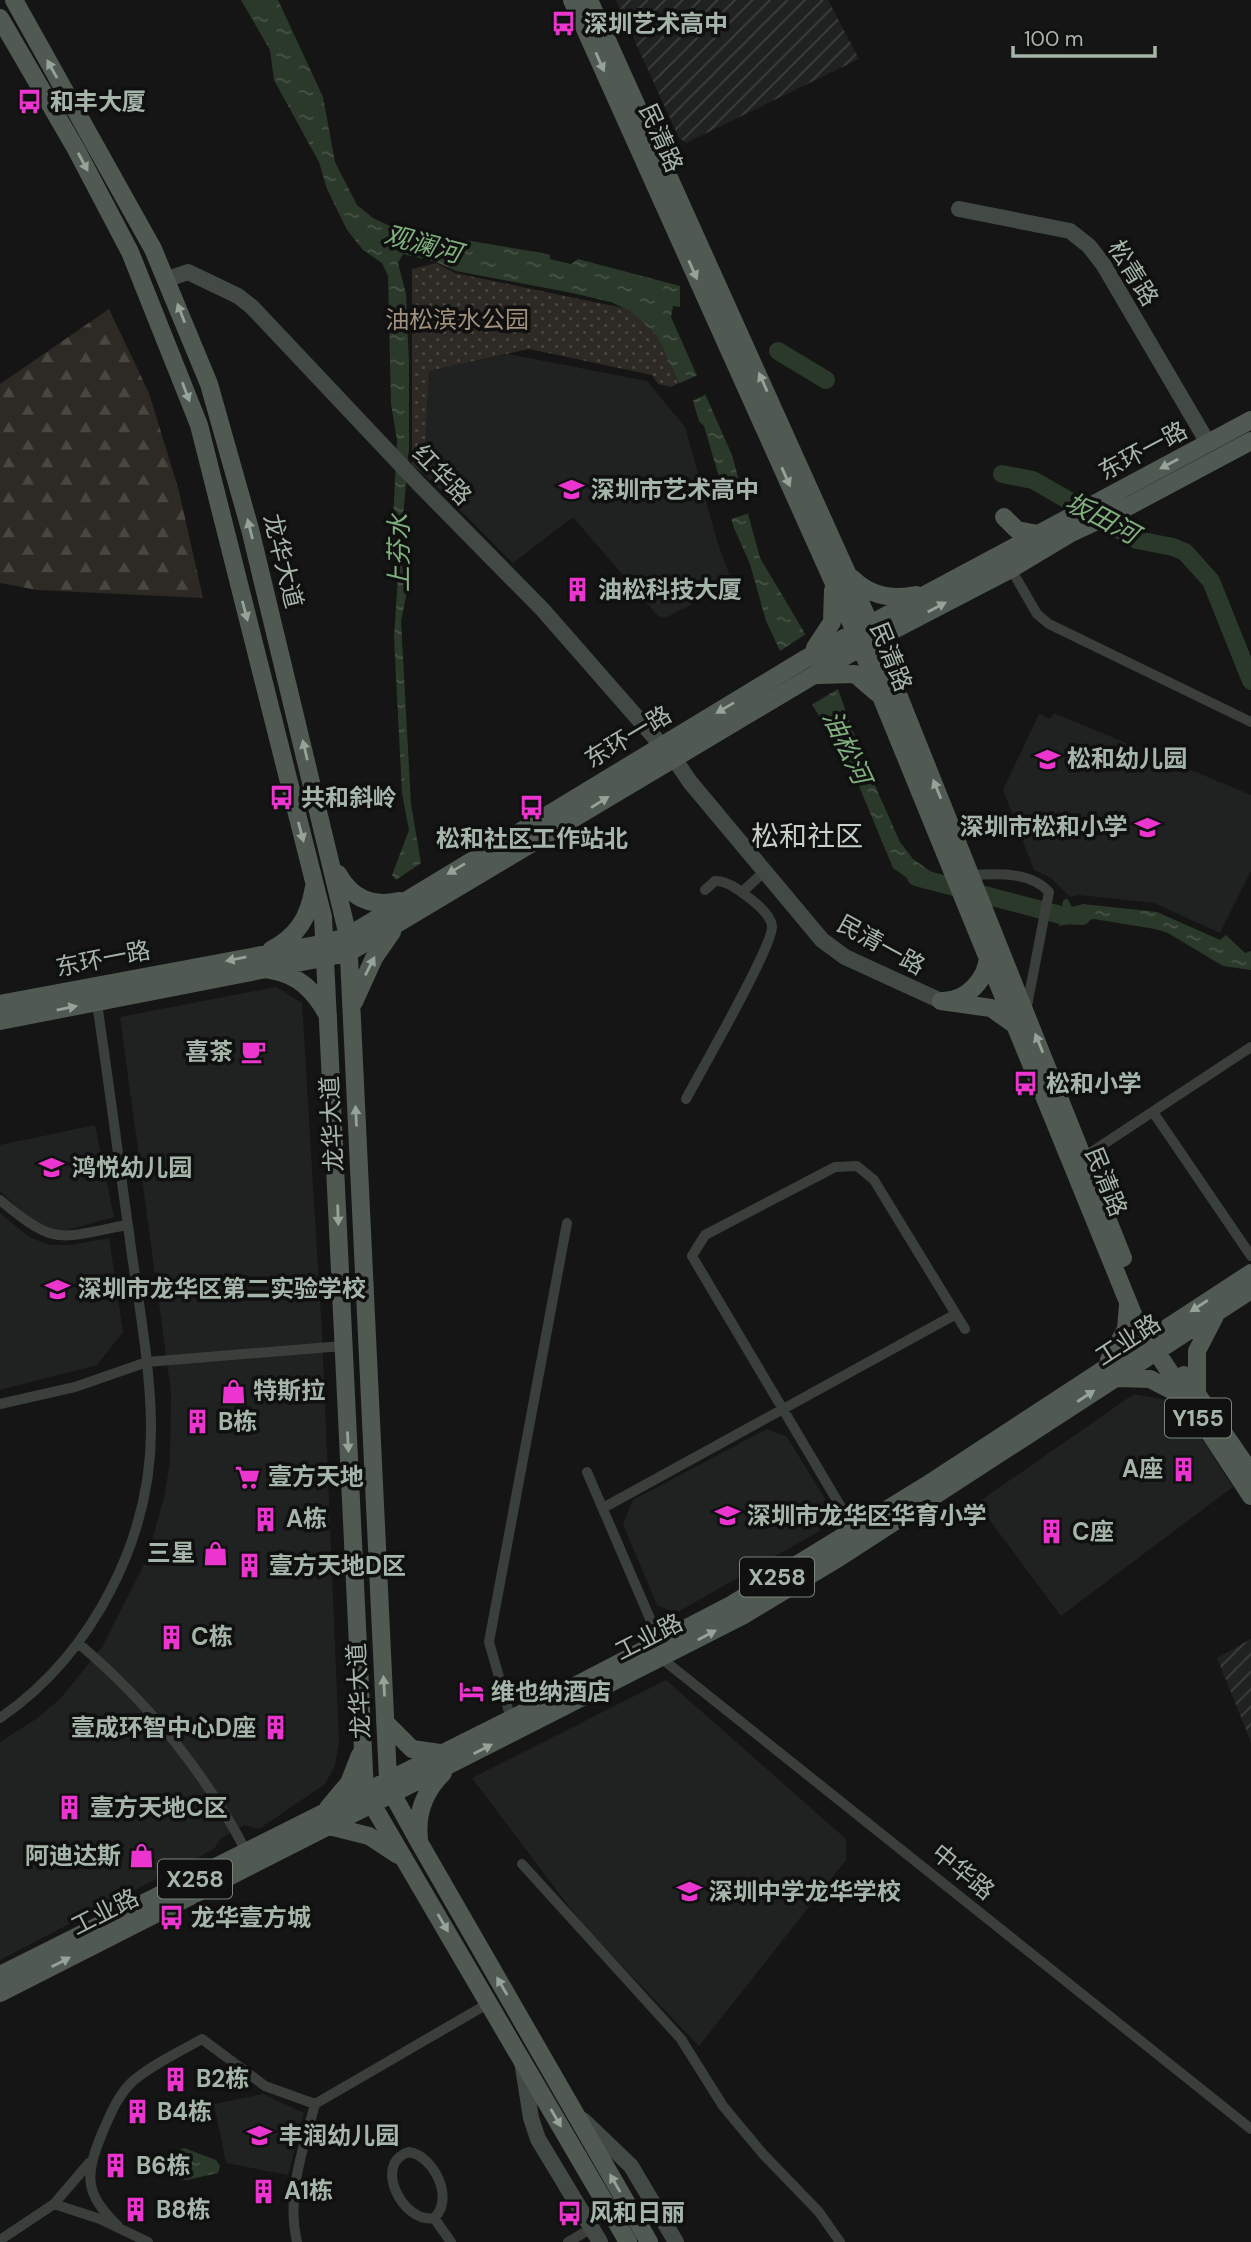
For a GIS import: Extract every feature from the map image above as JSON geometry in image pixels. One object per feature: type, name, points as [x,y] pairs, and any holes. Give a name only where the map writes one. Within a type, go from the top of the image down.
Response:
[{"type":"main road","name":"龙华大道","points":[[14,0],[126,197],[168,279],[209,384],[227,443],[332,863],[348,944],[391,1787],[419,1842],[649,2242]]},
{"type":"main road","name":"民清路","points":[[572,0],[840,575]]},
{"type":"main road","name":"民清路","points":[[589,0],[985,907],[1155,1343]]},
{"type":"main road","name":"龙华大道","points":[[0,18],[76,149],[130,252],[199,425],[314,884],[327,950],[362,1748],[368,1799],[628,2242]]},
{"type":"main road","name":"东环一路","points":[[865,635],[1011,569],[1116,493],[1251,420]]},
{"type":"main road","name":"东环一路","points":[[348,944],[391,906],[668,751],[865,635],[933,591],[1038,534],[1063,529],[1130,505],[1251,441]]},
{"type":"main road","points":[[1004,517],[1017,530],[1038,534]]},
{"type":"main road","points":[[882,698],[859,676],[827,657],[828,632],[834,614],[840,575],[884,596],[905,597],[933,591]]},
{"type":"main road","name":"民清路","points":[[865,635],[882,698],[1128,1302],[1155,1343]]},
{"type":"main road","name":"东环一路","points":[[0,1004],[95,994],[266,962],[327,950],[396,927],[668,751]]},
{"type":"main road","points":[[332,863],[355,896],[372,903],[391,906]]},
{"type":"main road","points":[[314,884],[306,919],[266,962],[308,987],[323,1007],[330,1024]]},
{"type":"main road","points":[[351,1010],[366,971],[396,927]]},
{"type":"main road","points":[[941,1001],[958,999],[972,989],[985,970],[988,956]]},
{"type":"main road","name":"东环一路","points":[[0,1021],[95,994]]},
{"type":"main road","points":[[941,1001],[999,1011],[1017,1027]]},
{"type":"main road","name":"工业路","points":[[0,1975],[307,1822],[368,1799],[661,1650],[1110,1372],[1155,1343],[1251,1273]]},
{"type":"main road","name":"工业路","points":[[1155,1343],[1223,1308],[1251,1290]]},
{"type":"main road","points":[[1128,1302],[1126,1329],[1110,1372],[1150,1379],[1194,1400],[1197,1351],[1205,1331],[1223,1308]]},
{"type":"main road","name":"Y155","points":[[1155,1343],[1194,1400],[1251,1474]]},
{"type":"main road","name":"工业路","points":[[446,1760],[511,1719],[791,1588],[1110,1372]]},
{"type":"main road","name":"Y155","points":[[1194,1400],[1251,1496]]},
{"type":"main road","points":[[386,1721],[412,1749],[446,1760],[424,1798],[418,1824],[419,1842]]},
{"type":"main road","points":[[307,1822],[324,1811],[342,1792],[362,1748]]},
{"type":"main road","name":"工业路","points":[[0,1993],[329,1826],[368,1799]]},
{"type":"main road","points":[[329,1826],[377,1840],[408,1864]]},
{"type":"street","name":"松青路","points":[[959,209],[1057,227],[1083,239],[1104,264],[1208,443]]},
{"type":"street","name":"红华路","points":[[168,279],[188,272],[246,301],[388,453],[543,610],[668,751]]},
{"type":"street","points":[[1011,569],[1037,614],[1049,624],[1251,722]]},
{"type":"street","name":"民清一路","points":[[668,751],[690,782],[829,946],[845,957],[941,1001]]},
{"type":"street","points":[[742,892],[765,871]]},
{"type":"street","points":[[971,875],[1025,878],[1045,887],[1049,897],[1026,1011]]},
{"type":"street","points":[[686,1099],[747,986],[772,930],[768,918],[742,892],[720,881],[710,884],[705,890]]},
{"type":"street","points":[[0,1718],[46,1682],[78,1643],[114,1581],[137,1521],[151,1437],[146,1362],[95,994]]},
{"type":"street","points":[[1084,1157],[1251,1047]]},
{"type":"street","points":[[1153,1112],[1251,1256]]},
{"type":"street","points":[[854,1529],[692,1256],[705,1235],[835,1167],[858,1166],[874,1180],[965,1329]]},
{"type":"street","points":[[0,1200],[35,1228],[51,1236],[69,1236],[127,1225]]},
{"type":"street","points":[[511,1719],[489,1642],[567,1223]]},
{"type":"street","points":[[603,1508],[956,1314]]},
{"type":"street","points":[[0,1404],[75,1387],[146,1362],[367,1345]]},
{"type":"street","points":[[587,1472],[661,1650]]},
{"type":"street","points":[[78,1643],[129,1688],[175,1738],[214,1793],[247,1853]]},
{"type":"street","name":"中华路","points":[[661,1650],[1251,2129]]},
{"type":"street","points":[[522,1864],[681,2039],[723,2106],[763,2154],[819,2212],[840,2242]]},
{"type":"street","points":[[297,2242],[293,2212],[294,2186],[315,2104],[489,2003]]},
{"type":"street","points":[[0,2241],[54,2204],[75,2184],[91,2161],[114,2105],[127,2088],[143,2074],[202,2039],[265,2086],[315,2104]]},
{"type":"street","points":[[522,2059],[531,2118],[538,2139],[596,2235],[568,2242]]},
{"type":"street","points":[[574,2112],[631,2166],[676,2242]]},
{"type":"street","points":[[434,2218],[442,2203],[436,2174],[416,2153],[402,2154],[393,2165],[397,2193],[417,2215],[434,2218],[451,2242]]},
{"type":"street","points":[[91,2161],[90,2184],[95,2198],[118,2226]]},
{"type":"street","points":[[54,2204],[118,2226],[148,2242]]},
{"type":"shaded area","points":[[616,0],[828,0],[859,59],[686,143],[679,138]]},
{"type":"shaded area","name":"深圳市艺术高中","points":[[508,354],[647,381],[685,427],[718,544],[733,584],[665,618],[658,616],[573,517],[513,563],[424,474],[429,371]]},
{"type":"shaded area","name":"深圳市松和小学","points":[[1054,713],[1251,795],[1251,871],[1220,933],[1154,903],[1079,895],[1070,897],[1051,878],[1034,870],[1003,790],[1039,714],[1050,719]]},
{"type":"shaded area","name":"壹方天地","points":[[276,987],[302,1003],[322,1334],[339,1742],[335,1766],[325,1784],[259,1829],[244,1825],[221,1838],[214,1849],[0,1960],[0,1742],[36,1719],[61,1698],[102,1647],[147,1559],[165,1494],[170,1460],[171,1392],[120,1017]]},
{"type":"shaded area","name":"鸿悦幼儿园","points":[[95,1125],[114,1217],[60,1232],[32,1221],[0,1191],[0,1145]]},
{"type":"shaded area","name":"深圳市龙华区第二实验学校","points":[[0,1213],[29,1237],[49,1245],[71,1245],[109,1238],[123,1332],[97,1365],[0,1390]]},
{"type":"shaded area","points":[[1134,1394],[1178,1402],[1233,1487],[1061,1616],[977,1503]]},
{"type":"shaded area","name":"深圳市龙华区华育小学","points":[[767,1429],[787,1437],[830,1507],[823,1529],[676,1613],[657,1605],[623,1524],[633,1500]]},
{"type":"shaded area","points":[[1251,1639],[1251,1742],[1217,1658]]},
{"type":"shaded area","name":"深圳中学龙华学校","points":[[666,1680],[846,1839],[846,1860],[699,2046],[583,1925],[472,1778]]},
{"type":"shaded area","name":"丰润幼儿园","points":[[263,2094],[304,2113],[288,2175],[226,2163],[214,2104]]},
{"type":"green space","name":"油松滨水公园","points":[[436,263],[455,273],[628,309],[656,334],[679,383],[671,387],[658,384],[652,375],[529,349],[429,371],[424,474],[412,465],[412,269]]},
{"type":"green space","points":[[109,309],[149,393],[179,491],[203,598],[37,590],[0,583],[0,384]]},
{"type":"water","points":[[241,0],[278,0],[323,97],[335,162],[357,205],[373,218],[394,228],[543,253],[550,255],[550,259],[571,264],[578,259],[680,286],[680,307],[673,306],[671,317],[732,455],[760,558],[838,689],[861,754],[900,842],[913,859],[933,873],[939,889],[910,880],[893,868],[854,774],[780,651],[766,621],[750,564],[734,528],[704,426],[699,421],[693,401],[679,383],[656,334],[630,311],[611,302],[456,271],[436,262],[403,254],[398,263],[406,294],[409,450],[400,551],[406,597],[401,621],[411,804],[421,863],[396,880],[392,875],[409,830],[402,793],[394,638],[398,575],[392,540],[397,440],[391,404],[388,276],[382,263],[363,250],[347,230],[327,189],[319,162],[274,80],[270,50]]},
{"type":"water","points":[[1067,898],[1072,907],[1083,904],[1157,912],[1220,940],[1226,935],[1245,953],[1251,951],[1251,970],[1223,966],[1168,933],[1155,929],[1094,919],[1059,926],[1063,901]]},
{"type":"water","points":[[184,2148],[216,2160],[220,2166],[218,2173],[187,2180],[178,2179],[170,2168],[170,2161],[175,2153]]},
{"type":"pier","points":[[702,373],[711,392],[690,402],[676,385]]},
{"type":"pier","points":[[746,490],[750,513],[731,519],[724,497]]},
{"type":"pier","points":[[809,632],[841,687],[808,707],[777,653]]},
{"type":"waterway","name":"坂田河","points":[[778,351],[826,380]]},
{"type":"waterway","name":"坂田河","points":[[1002,474],[1033,480],[1137,540],[1185,552],[1211,581],[1251,681]]},
{"type":"waterway","name":"油松河","points":[[916,877],[1061,915],[1082,916]]},
{"type":"place","name":"深圳艺术高中","points":[[564,24]]},
{"type":"place","name":"和丰大厦","points":[[30,102]]},
{"type":"place","name":"深圳市艺术高中","points":[[571,490]]},
{"type":"place","name":"油松科技大厦","points":[[578,590]]},
{"type":"place","name":"松和幼儿园","points":[[1047,759]]},
{"type":"place","name":"共和斜岭","points":[[281,798]]},
{"type":"place","name":"松和社区工作站北","points":[[532,808]]},
{"type":"place","name":"深圳市松和小学","points":[[1148,827]]},
{"type":"place","name":"喜茶","points":[[253,1052]]},
{"type":"place","name":"松和小学","points":[[1026,1084]]},
{"type":"place","name":"鸿悦幼儿园","points":[[52,1168]]},
{"type":"place","name":"深圳市龙华区第二实验学校","points":[[58,1289]]},
{"type":"place","name":"特斯拉","points":[[233,1391]]},
{"type":"place","name":"B栋","points":[[198,1422]]},
{"type":"place","name":"A座","points":[[1183,1469]]},
{"type":"place","name":"壹方天地","points":[[248,1477]]},
{"type":"place","name":"深圳市龙华区华育小学","points":[[727,1516]]},
{"type":"place","name":"A栋","points":[[266,1519]]},
{"type":"place","name":"C座","points":[[1052,1532]]},
{"type":"place","name":"三星","points":[[215,1553]]},
{"type":"place","name":"壹方天地D区","points":[[249,1566]]},
{"type":"place","name":"C栋","points":[[171,1637]]},
{"type":"place","name":"维也纳酒店","points":[[471,1692]]},
{"type":"place","name":"壹成环智中心D座","points":[[276,1728]]},
{"type":"place","name":"壹方天地C区","points":[[70,1808]]},
{"type":"place","name":"阿迪达斯","points":[[141,1856]]},
{"type":"place","name":"深圳中学龙华学校","points":[[689,1892]]},
{"type":"place","name":"龙华壹方城","points":[[171,1918]]},
{"type":"place","name":"B2栋","points":[[176,2079]]},
{"type":"place","name":"B4栋","points":[[137,2112]]},
{"type":"place","name":"丰润幼儿园","points":[[259,2136]]},
{"type":"place","name":"B6栋","points":[[116,2166]]},
{"type":"place","name":"A1栋","points":[[264,2191]]},
{"type":"place","name":"B8栋","points":[[136,2210]]},
{"type":"place","name":"风和日丽","points":[[569,2213]]},
{"type":"district","name":"松和社区","points":[[807,836]]},
{"type":"water label","name":"观澜河","points":[[423,244]]},
{"type":"water label","name":"上芬水","points":[[399,553]]}]
